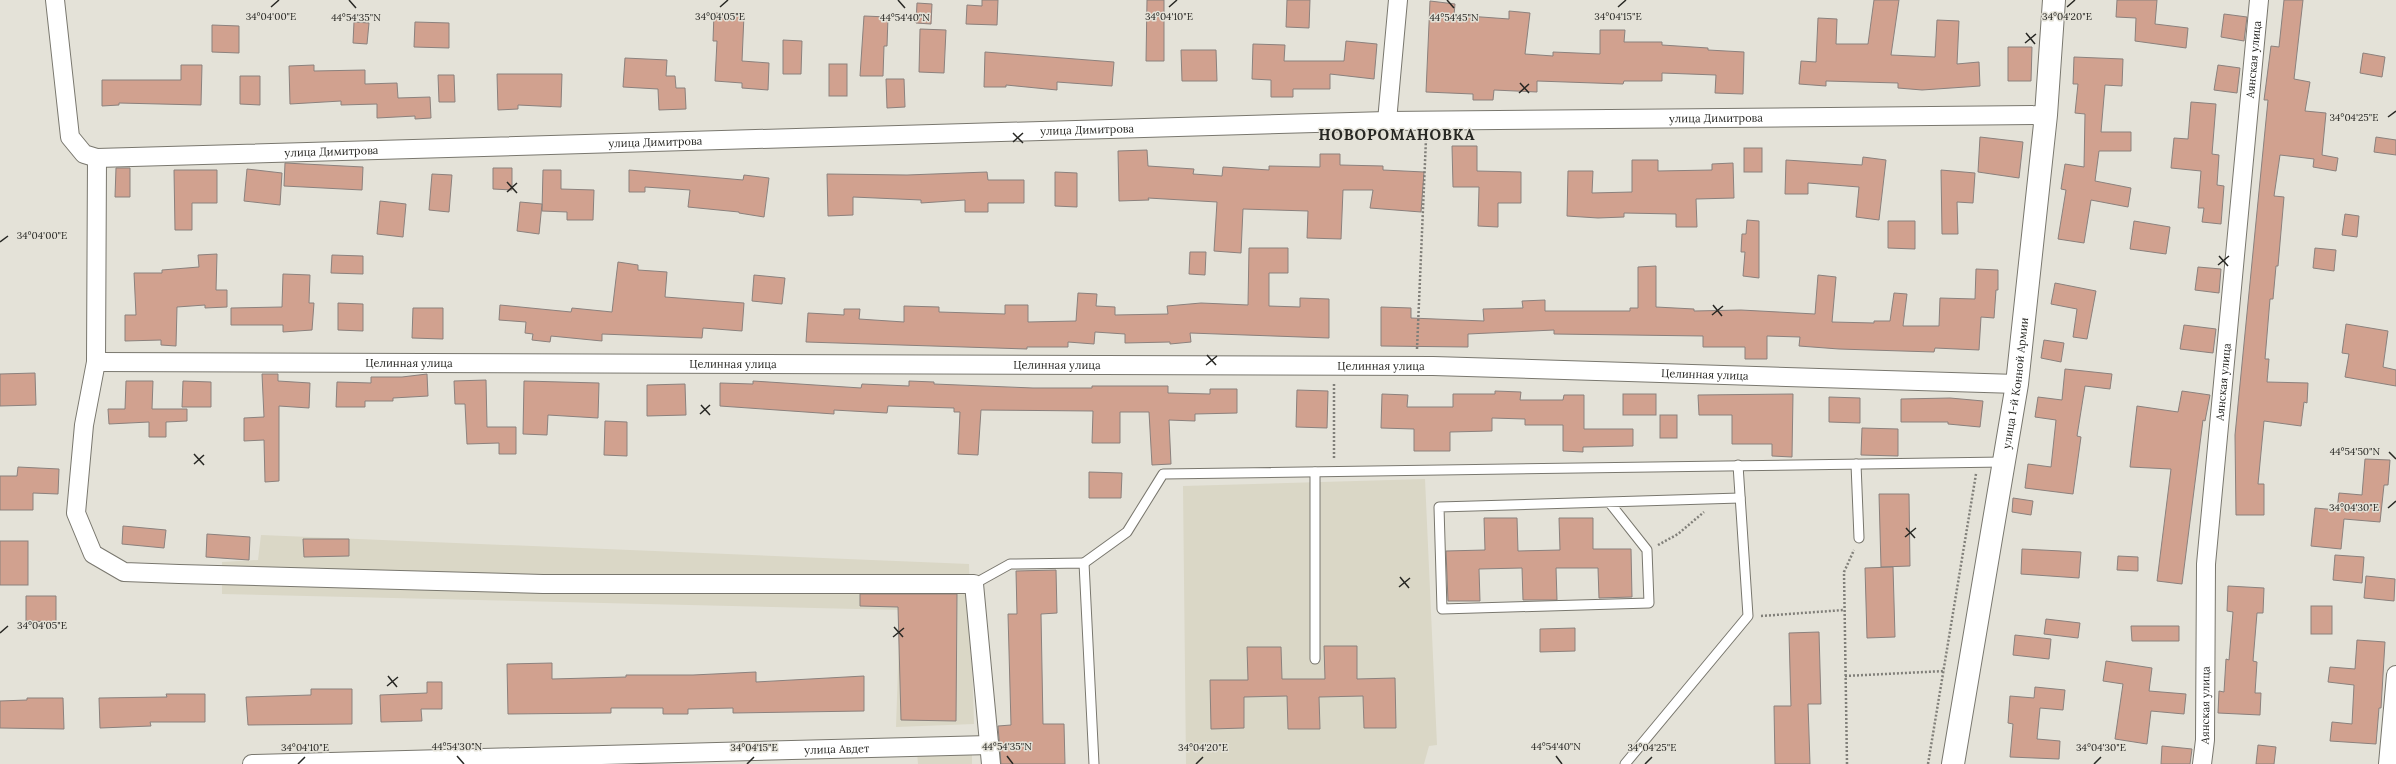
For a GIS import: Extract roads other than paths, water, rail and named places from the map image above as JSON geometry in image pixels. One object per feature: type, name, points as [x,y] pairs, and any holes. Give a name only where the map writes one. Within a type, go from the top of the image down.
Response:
[{"type":"street","name":"улица Димитрова","points":[[55,0],[70,138],[84,154],[97,158],[1426,120],[2046,115]]},
{"type":"street","points":[[1387,121],[1398,0]]},
{"type":"street","name":"улица 1-й Конной Армии","points":[[1953,764],[2017,384],[2046,115],[2054,0]]},
{"type":"street","name":"Аянская улица","points":[[2202,764],[2205,740],[2206,564],[2259,0]]},
{"type":"street","points":[[97,158],[96,362],[84,426],[76,513],[93,554],[124,572],[543,584],[974,584],[991,764]]},
{"type":"street","name":"Целинная улица","points":[[96,362],[1416,366],[2017,384]]},
{"type":"street","points":[[2388,764],[2396,675]]},
{"type":"street","name":"улица Авдет","points":[[252,764],[990,745]]},
{"type":"lane","points":[[974,584],[1010,564],[1084,563],[1127,532],[1163,474],[2004,462]]},
{"type":"lane","points":[[1856,464],[1859,538]]},
{"type":"lane","points":[[1625,764],[1748,616],[1738,465]]},
{"type":"lane","points":[[1315,472],[1315,659]]},
{"type":"lane","points":[[1609,502],[1647,550],[1649,603],[1442,609],[1439,507],[1740,498]]},
{"type":"lane","points":[[1084,563],[1094,764]]},
{"type":"district","name":"НОВОРОМАНОВКА","points":[[1397,134]]}]
